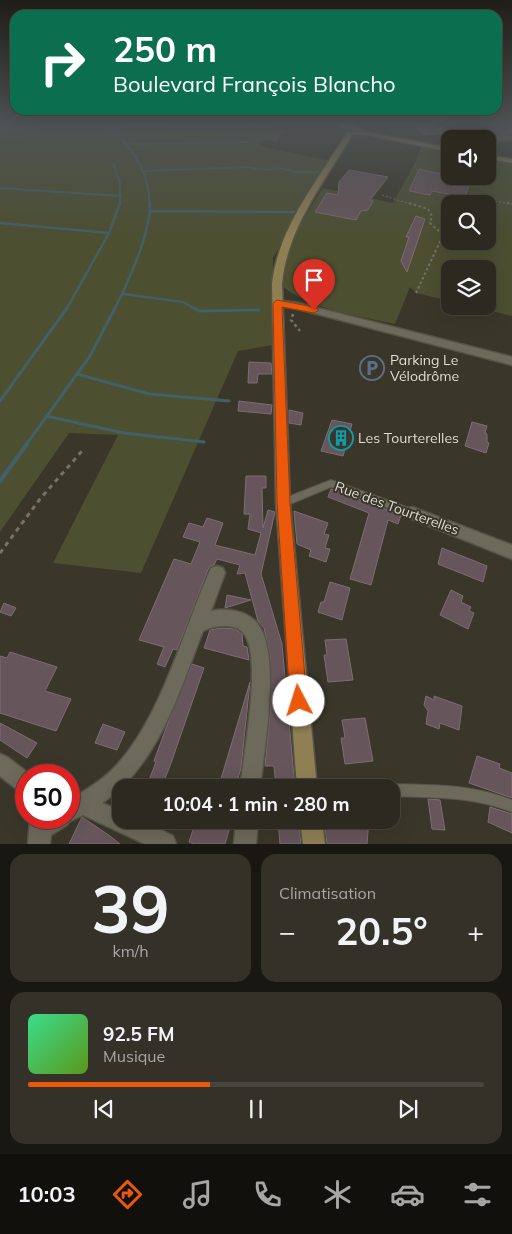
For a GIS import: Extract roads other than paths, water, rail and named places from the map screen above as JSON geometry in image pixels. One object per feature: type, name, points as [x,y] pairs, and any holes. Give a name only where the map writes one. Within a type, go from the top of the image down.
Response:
[{"type":"main road","points":[[306,779],[289,594],[283,503],[277,303],[279,264],[290,232],[331,161]]},
{"type":"main road","points":[[312,829],[314,844]]},
{"type":"street","points":[[277,303],[298,306],[512,361]]},
{"type":"street","name":"Rue des Tourterelles","points":[[412,513],[512,552]]},
{"type":"street","points":[[80,804],[123,773],[145,742],[171,689],[217,573]]},
{"type":"street","points":[[197,625],[203,621],[223,617],[241,620],[250,628],[257,639],[260,667],[259,693],[251,779]]},
{"type":"street","points":[[0,764],[15,776]]},
{"type":"street","points":[[80,810],[148,834],[165,844]]},
{"type":"street","points":[[245,844],[246,829]]},
{"type":"lane","name":"Rue des Tourterelles","points":[[283,503],[331,483],[412,513]]},
{"type":"lane","points":[[400,790],[472,793],[496,798],[512,806]]},
{"type":"waterway","points":[[138,161],[143,171]]},
{"type":"waterway","points":[[113,163],[120,183],[120,196]]},
{"type":"waterway","points":[[143,171],[247,167],[267,170],[280,168],[297,172],[318,172]]},
{"type":"waterway","points":[[143,171],[149,191],[150,204]]},
{"type":"waterway","points":[[0,188],[120,196]]},
{"type":"waterway","points":[[120,196],[120,203]]},
{"type":"waterway","points":[[109,233],[120,203]]},
{"type":"waterway","points":[[115,308],[132,272],[143,242],[150,204]]},
{"type":"waterway","points":[[150,211],[294,212]]},
{"type":"waterway","points":[[0,223],[109,233]]},
{"type":"waterway","points":[[66,310],[109,233]]},
{"type":"waterway","points":[[123,294],[183,302],[196,310]]},
{"type":"waterway","points":[[0,401],[67,308]]},
{"type":"waterway","points":[[77,374],[90,356],[115,308]]},
{"type":"waterway","points":[[194,308],[199,311],[259,310]]},
{"type":"waterway","points":[[47,416],[77,374]]},
{"type":"waterway","points":[[77,374],[149,394],[229,401]]},
{"type":"waterway","points":[[26,445],[47,416]]},
{"type":"waterway","points":[[47,416],[124,433],[204,442]]},
{"type":"waterway","points":[[0,481],[27,444]]},
{"type":"place","name":"Parking Le Vélodrôme","points":[[372,368]]},
{"type":"place","name":"Les Tourterelles","points":[[341,438]]}]
